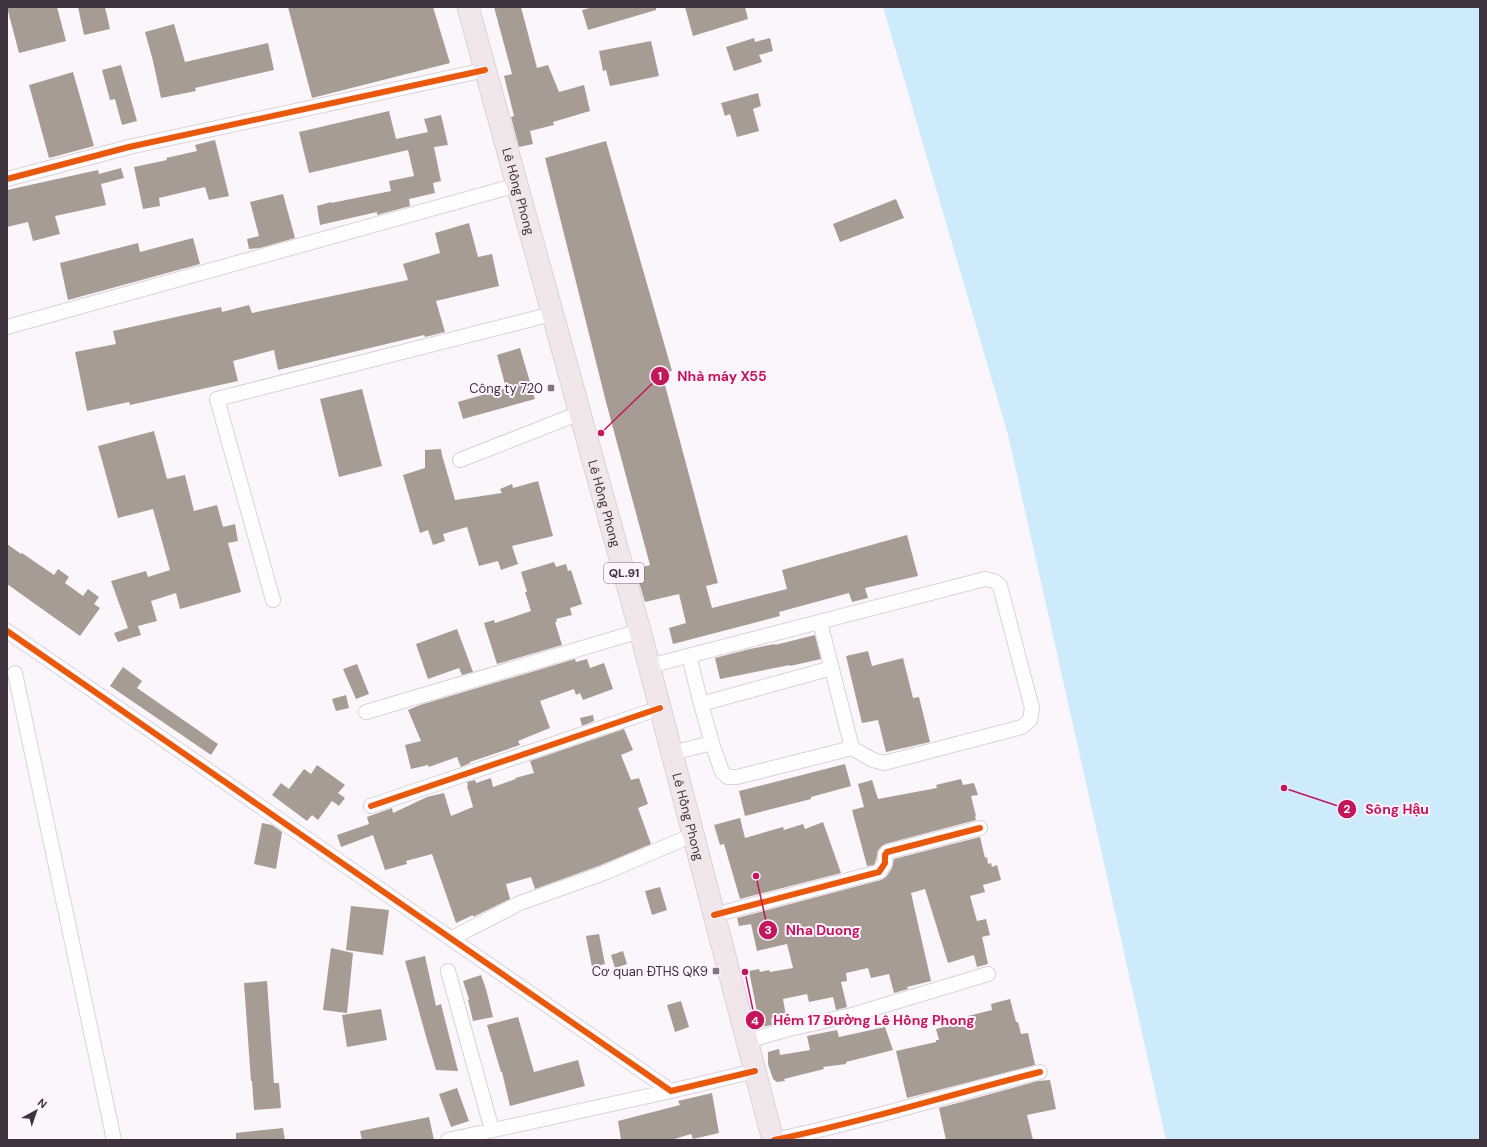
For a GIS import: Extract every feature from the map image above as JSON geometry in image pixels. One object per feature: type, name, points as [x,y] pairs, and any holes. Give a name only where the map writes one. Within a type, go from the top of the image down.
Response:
[{"type":"highway","name":"Lê Hồng Phong","points":[[468,7],[640,631],[774,1140]]},
{"type":"street","points":[[7,179],[129,147],[485,70]]},
{"type":"street","points":[[7,327],[517,185]]},
{"type":"street","points":[[273,600],[217,399],[552,314]]},
{"type":"street","points":[[460,460],[580,413]]},
{"type":"street","points":[[649,666],[985,579],[994,581],[1000,586],[1032,708],[1030,720],[1022,727],[884,763],[873,760],[852,748],[737,777],[728,777],[722,772],[712,743],[689,656]]},
{"type":"street","points":[[820,622],[852,748]]},
{"type":"street","points":[[7,631],[671,1091]]},
{"type":"street","points":[[366,712],[640,631]]},
{"type":"street","points":[[701,704],[832,668]]},
{"type":"street","points":[[16,673],[114,1140]]},
{"type":"street","points":[[371,806],[660,708]]},
{"type":"street","points":[[672,753],[712,743]]},
{"type":"street","points":[[714,915],[879,872],[886,863],[885,855],[888,852],[980,828]]},
{"type":"street","points":[[452,938],[520,903],[604,873],[693,835]]},
{"type":"street","points":[[448,972],[492,1130]]},
{"type":"street","points":[[747,1041],[789,1029],[859,1013],[988,974]]},
{"type":"street","points":[[448,1140],[755,1071]]},
{"type":"street","points":[[774,1140],[821,1131],[967,1090],[1040,1072]]},
{"type":"water","points":[[883,7],[1480,7],[1480,1140],[1166,1140],[1008,435]]},
{"type":"building","points":[[7,7],[57,7],[66,41],[19,53]]},
{"type":"building","points":[[78,7],[105,7],[110,29],[84,35]]},
{"type":"building","points":[[288,7],[433,7],[450,63],[312,98]]},
{"type":"building","points":[[494,7],[521,7],[537,68],[548,65],[559,92],[584,85],[590,111],[553,122],[554,125],[530,131],[533,144],[519,147],[511,117],[514,116],[504,76],[512,74]]},
{"type":"building","points":[[593,7],[656,7],[656,10],[588,30],[582,10]]},
{"type":"building","points":[[685,7],[745,7],[748,19],[693,36]]},
{"type":"building","points":[[174,24],[185,62],[268,43],[274,70],[195,88],[196,91],[161,98],[145,32]]},
{"type":"building","points":[[754,38],[755,42],[770,38],[773,51],[759,55],[762,62],[734,71],[726,47]]},
{"type":"building","points":[[651,41],[659,76],[610,86],[606,70],[603,71],[599,51]]},
{"type":"building","points":[[121,65],[137,121],[122,125],[115,99],[110,100],[102,70]]},
{"type":"building","points":[[73,72],[94,146],[49,158],[29,85]]},
{"type":"building","points":[[758,93],[761,106],[753,109],[759,131],[737,137],[730,114],[725,116],[721,103]]},
{"type":"building","points":[[389,111],[396,139],[428,132],[424,119],[441,115],[448,145],[434,147],[441,181],[433,183],[435,193],[409,199],[410,206],[377,215],[377,212],[320,225],[317,206],[391,191],[389,181],[414,176],[408,150],[309,173],[299,132]]},
{"type":"building","points":[[215,140],[229,196],[209,200],[205,187],[159,198],[160,206],[143,209],[134,167],[167,160],[166,158],[197,151],[195,145]]},
{"type":"building","points":[[606,141],[672,371],[662,374],[718,583],[706,586],[712,608],[787,589],[782,570],[907,535],[918,576],[865,588],[868,598],[852,602],[849,593],[779,612],[780,616],[673,644],[669,628],[686,623],[679,594],[645,602],[635,569],[650,565],[606,402],[545,158]]},
{"type":"building","points":[[121,168],[124,178],[101,184],[106,205],[55,216],[60,234],[33,241],[28,222],[7,227],[7,190],[98,170],[99,174]]},
{"type":"building","points":[[283,194],[295,238],[260,248],[249,249],[247,239],[259,236],[250,202]]},
{"type":"building","points":[[896,199],[904,218],[840,242],[833,224]]},
{"type":"building","points":[[469,223],[478,257],[492,254],[499,286],[436,301],[445,332],[425,337],[424,335],[278,370],[274,350],[233,361],[238,381],[130,405],[129,402],[87,411],[75,352],[116,344],[113,331],[221,307],[222,312],[249,305],[252,313],[408,280],[403,264],[440,253],[435,233]]},
{"type":"building","points":[[193,238],[200,264],[68,300],[60,263],[138,243],[140,252]]},
{"type":"building","points":[[520,348],[535,399],[463,419],[458,402],[506,388],[497,355]]},
{"type":"building","points":[[362,389],[382,466],[339,477],[320,399]]},
{"type":"building","points":[[154,431],[167,479],[185,475],[194,511],[217,505],[223,527],[235,524],[238,541],[228,543],[241,592],[180,609],[176,593],[151,601],[157,621],[138,626],[141,635],[118,642],[114,633],[128,628],[111,581],[146,571],[148,577],[170,570],[153,509],[118,518],[98,446]]},
{"type":"building","points":[[441,449],[455,500],[502,493],[500,489],[512,484],[513,488],[538,481],[553,536],[512,546],[518,564],[501,570],[498,561],[479,566],[467,527],[443,534],[445,541],[433,545],[428,530],[420,533],[403,475],[425,468],[425,450]]},
{"type":"building","points":[[7,544],[54,575],[58,569],[69,577],[65,583],[83,596],[88,589],[99,597],[94,604],[100,608],[80,636],[7,584]]},
{"type":"building","points":[[554,562],[556,567],[566,564],[568,571],[571,570],[582,604],[570,608],[572,615],[556,619],[557,622],[555,622],[562,645],[497,664],[484,623],[494,620],[495,623],[531,611],[521,572]]},
{"type":"building","points":[[457,629],[473,672],[462,675],[459,668],[428,679],[416,644]]},
{"type":"building","points":[[815,635],[821,659],[720,679],[715,658]]},
{"type":"building","points":[[868,651],[872,666],[903,658],[913,698],[919,697],[930,742],[886,752],[878,720],[862,723],[846,656]]},
{"type":"building","points":[[575,659],[576,662],[587,659],[590,668],[604,663],[613,689],[583,700],[580,693],[576,695],[574,689],[540,701],[550,728],[518,741],[520,745],[470,762],[461,767],[457,757],[429,767],[428,765],[411,769],[405,745],[421,741],[408,710],[420,705]]},
{"type":"building","points":[[357,664],[369,694],[356,699],[343,669]]},
{"type":"building","points":[[123,667],[142,681],[137,688],[218,744],[211,755],[110,686]]},
{"type":"building","points":[[346,695],[349,708],[336,711],[332,699]]},
{"type":"building","points":[[593,715],[594,721],[582,726],[580,718]]},
{"type":"building","points":[[624,729],[633,750],[621,755],[631,780],[639,778],[648,804],[638,808],[651,844],[601,865],[535,889],[531,877],[506,884],[510,899],[473,917],[473,915],[456,923],[432,854],[406,861],[407,864],[385,870],[373,835],[341,847],[337,835],[369,824],[367,817],[392,808],[393,813],[427,797],[444,793],[451,816],[473,807],[467,782],[475,780],[476,783],[491,778],[493,787],[516,779],[515,778],[534,773],[530,761]]},
{"type":"building","points":[[845,764],[851,786],[811,797],[811,799],[745,816],[739,791]]},
{"type":"building","points":[[317,765],[345,785],[338,793],[345,798],[339,806],[332,801],[318,820],[312,815],[307,821],[272,795],[281,783],[289,789],[304,769],[311,774]]},
{"type":"building","points":[[961,779],[963,785],[974,783],[978,795],[971,796],[976,820],[885,844],[878,850],[874,865],[867,866],[852,810],[864,807],[858,784],[872,780],[878,799],[937,788],[936,785]]},
{"type":"building","points":[[740,818],[745,838],[783,827],[784,830],[803,824],[805,829],[823,822],[841,873],[740,899],[724,844],[720,845],[714,825]]},
{"type":"building","points":[[262,823],[272,825],[282,832],[276,869],[254,864]]},
{"type":"building","points":[[980,837],[985,858],[987,857],[988,864],[991,863],[992,867],[997,865],[1001,880],[983,885],[985,892],[970,896],[977,921],[986,919],[990,935],[982,937],[988,964],[977,967],[974,955],[948,963],[925,889],[911,893],[931,981],[907,987],[908,989],[894,993],[889,974],[871,978],[868,968],[846,973],[847,981],[841,982],[847,1007],[836,1010],[833,997],[809,1002],[807,994],[783,999],[786,1016],[771,1019],[772,1025],[760,1027],[749,971],[759,969],[760,972],[769,970],[770,972],[793,968],[787,944],[757,951],[751,924],[739,926],[737,918],[881,880],[886,877],[892,868],[894,859]]},
{"type":"building","points":[[660,887],[667,910],[652,915],[645,891]]},
{"type":"building","points":[[351,906],[389,910],[383,955],[346,950]]},
{"type":"building","points":[[599,934],[605,964],[592,967],[586,936]]},
{"type":"building","points":[[331,948],[353,953],[347,1013],[323,1010]]},
{"type":"building","points":[[623,951],[627,964],[615,968],[611,955]]},
{"type":"building","points":[[425,956],[436,1006],[441,1004],[458,1071],[436,1070],[427,1040],[405,961]]},
{"type":"building","points":[[481,975],[493,1017],[473,1021],[469,999],[463,981]]},
{"type":"building","points":[[267,981],[274,1083],[279,1083],[281,1108],[254,1110],[244,983]]},
{"type":"building","points":[[1010,999],[1021,1034],[1028,1033],[1035,1065],[907,1098],[896,1051],[936,1042],[936,1040],[939,1040],[936,1029],[956,1024],[955,1022],[969,1018],[968,1016],[992,1010],[991,1004]]},
{"type":"building","points":[[681,1001],[689,1027],[675,1032],[667,1005]]},
{"type":"building","points":[[381,1009],[387,1040],[347,1047],[342,1015]]},
{"type":"building","points":[[518,1017],[534,1072],[578,1060],[585,1086],[510,1106],[502,1072],[487,1025]]},
{"type":"building","points":[[885,1027],[893,1050],[846,1062],[846,1064],[823,1067],[824,1069],[784,1079],[785,1081],[777,1082],[773,1079],[768,1064],[768,1052],[779,1049],[780,1055],[810,1050],[807,1036],[837,1030],[839,1037]]},
{"type":"building","points":[[1050,1080],[1056,1109],[1027,1115],[1033,1140],[946,1140],[939,1108],[1038,1081]]},
{"type":"building","points":[[457,1088],[469,1121],[451,1127],[439,1094]]},
{"type":"building","points":[[712,1093],[719,1133],[693,1139],[691,1134],[671,1140],[621,1140],[618,1121],[680,1105],[678,1101]]},
{"type":"building","points":[[429,1117],[434,1140],[362,1140],[360,1131]]},
{"type":"building","points":[[283,1128],[285,1140],[236,1140],[236,1133]]},
{"type":"cycle path","points":[[7,179],[129,147],[485,70]]},
{"type":"cycle path","points":[[7,631],[671,1091],[755,1071]]},
{"type":"cycle path","points":[[371,806],[660,708]]},
{"type":"cycle path","points":[[714,915],[879,872],[885,863],[885,855],[887,852],[980,828]]},
{"type":"cycle path","points":[[774,1140],[841,1125],[1040,1072]]},
{"type":"place","name":"Công ty 720","points":[[551,388]]},
{"type":"place","name":"Nhà máy X55","points":[[601,433]]},
{"type":"place","name":"Sông Hậu","points":[[1284,788]]},
{"type":"place","name":"Nha Duong","points":[[756,876]]},
{"type":"place","name":"Cơ quan ĐTHS QK9","points":[[716,971]]},
{"type":"place","name":"Hẻm 17 Đường Lê Hồng Phong","points":[[745,972]]}]
